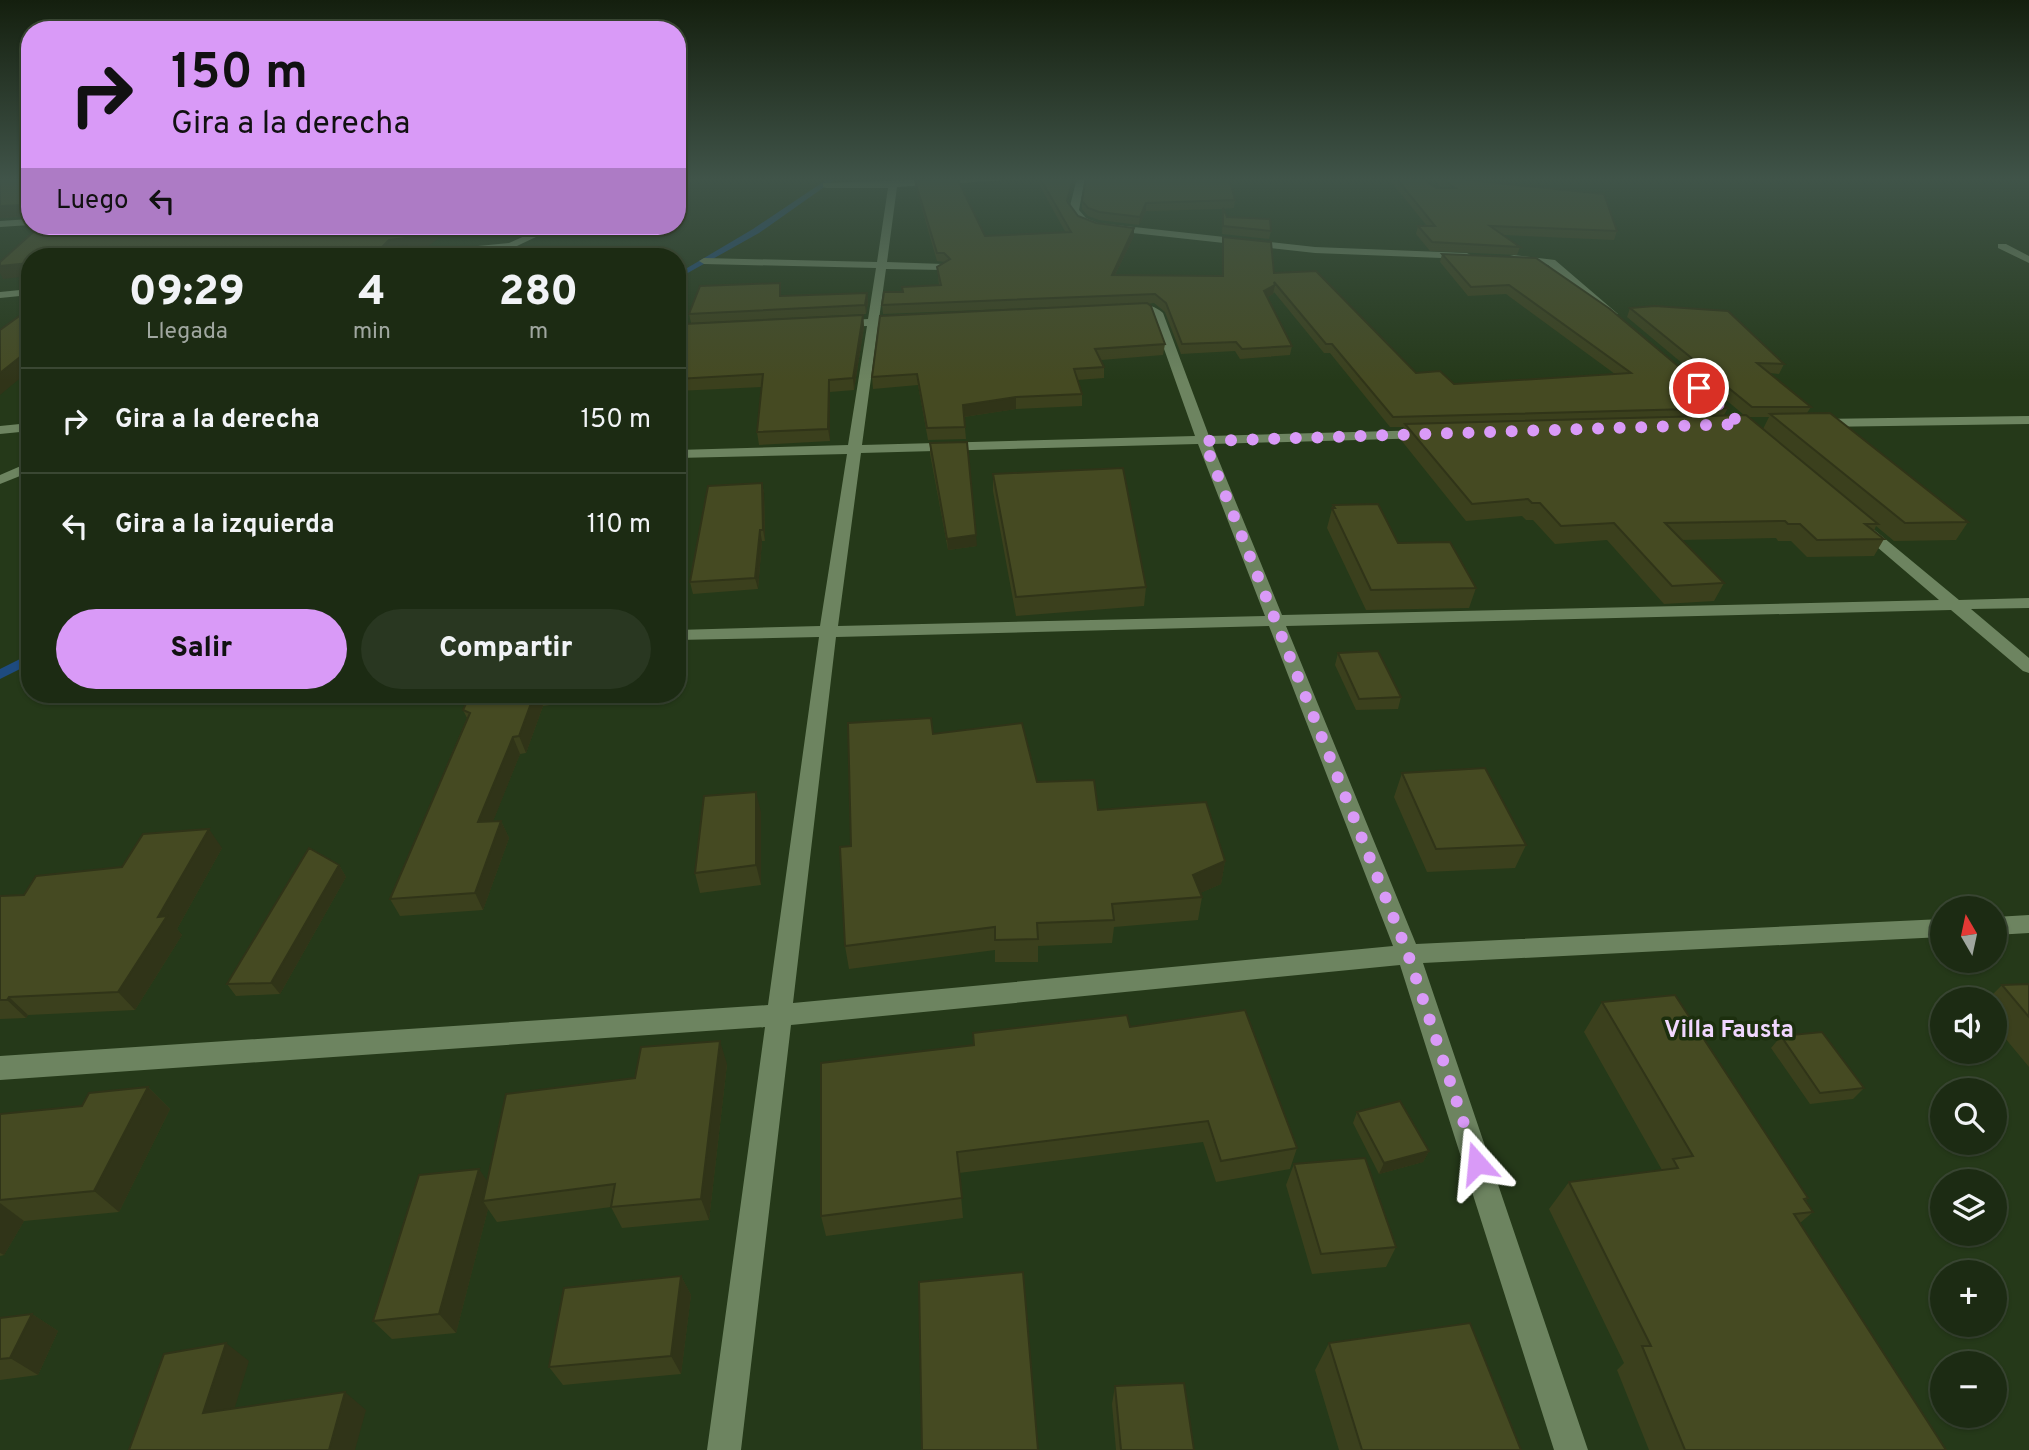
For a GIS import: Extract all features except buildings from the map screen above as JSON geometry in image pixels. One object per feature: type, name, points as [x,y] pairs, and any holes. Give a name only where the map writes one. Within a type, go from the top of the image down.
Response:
[{"type":"street","points":[[490,248],[511,246]]},
{"type":"street","points":[[506,248],[511,246]]},
{"type":"street","points":[[724,1450],[828,632],[884,246]]},
{"type":"street","points":[[1275,246],[1315,250],[1477,257]]},
{"type":"street","points":[[2002,246],[2029,260]]},
{"type":"street","points":[[1504,258],[1551,262],[1625,325]]},
{"type":"street","points":[[705,261],[943,267]]},
{"type":"street","points":[[0,295],[21,293]]},
{"type":"street","points":[[1109,309],[1150,308],[1157,313],[1204,441],[1408,954],[1571,1450]]},
{"type":"street","points":[[831,324],[915,320]]},
{"type":"street","points":[[1810,423],[2029,420]]},
{"type":"street","points":[[0,430],[21,428]]},
{"type":"street","points":[[686,454],[1438,434]]},
{"type":"street","points":[[0,480],[21,470]]},
{"type":"street","points":[[1854,520],[2029,667]]},
{"type":"street","points":[[686,635],[1957,607],[2029,603]]},
{"type":"street","points":[[2007,925],[2029,924]]},
{"type":"street","points":[[0,1068],[779,1015],[1408,954],[1930,929]]},
{"type":"waterway","points":[[686,272],[731,246]]},
{"type":"waterway","points":[[0,675],[21,663]]},
{"type":"district","name":"Villa Fausta","points":[[1729,1031]]},
{"type":"route","points":[[1477,1163],[1408,954],[1204,441],[1741,424],[1699,388]]}]
